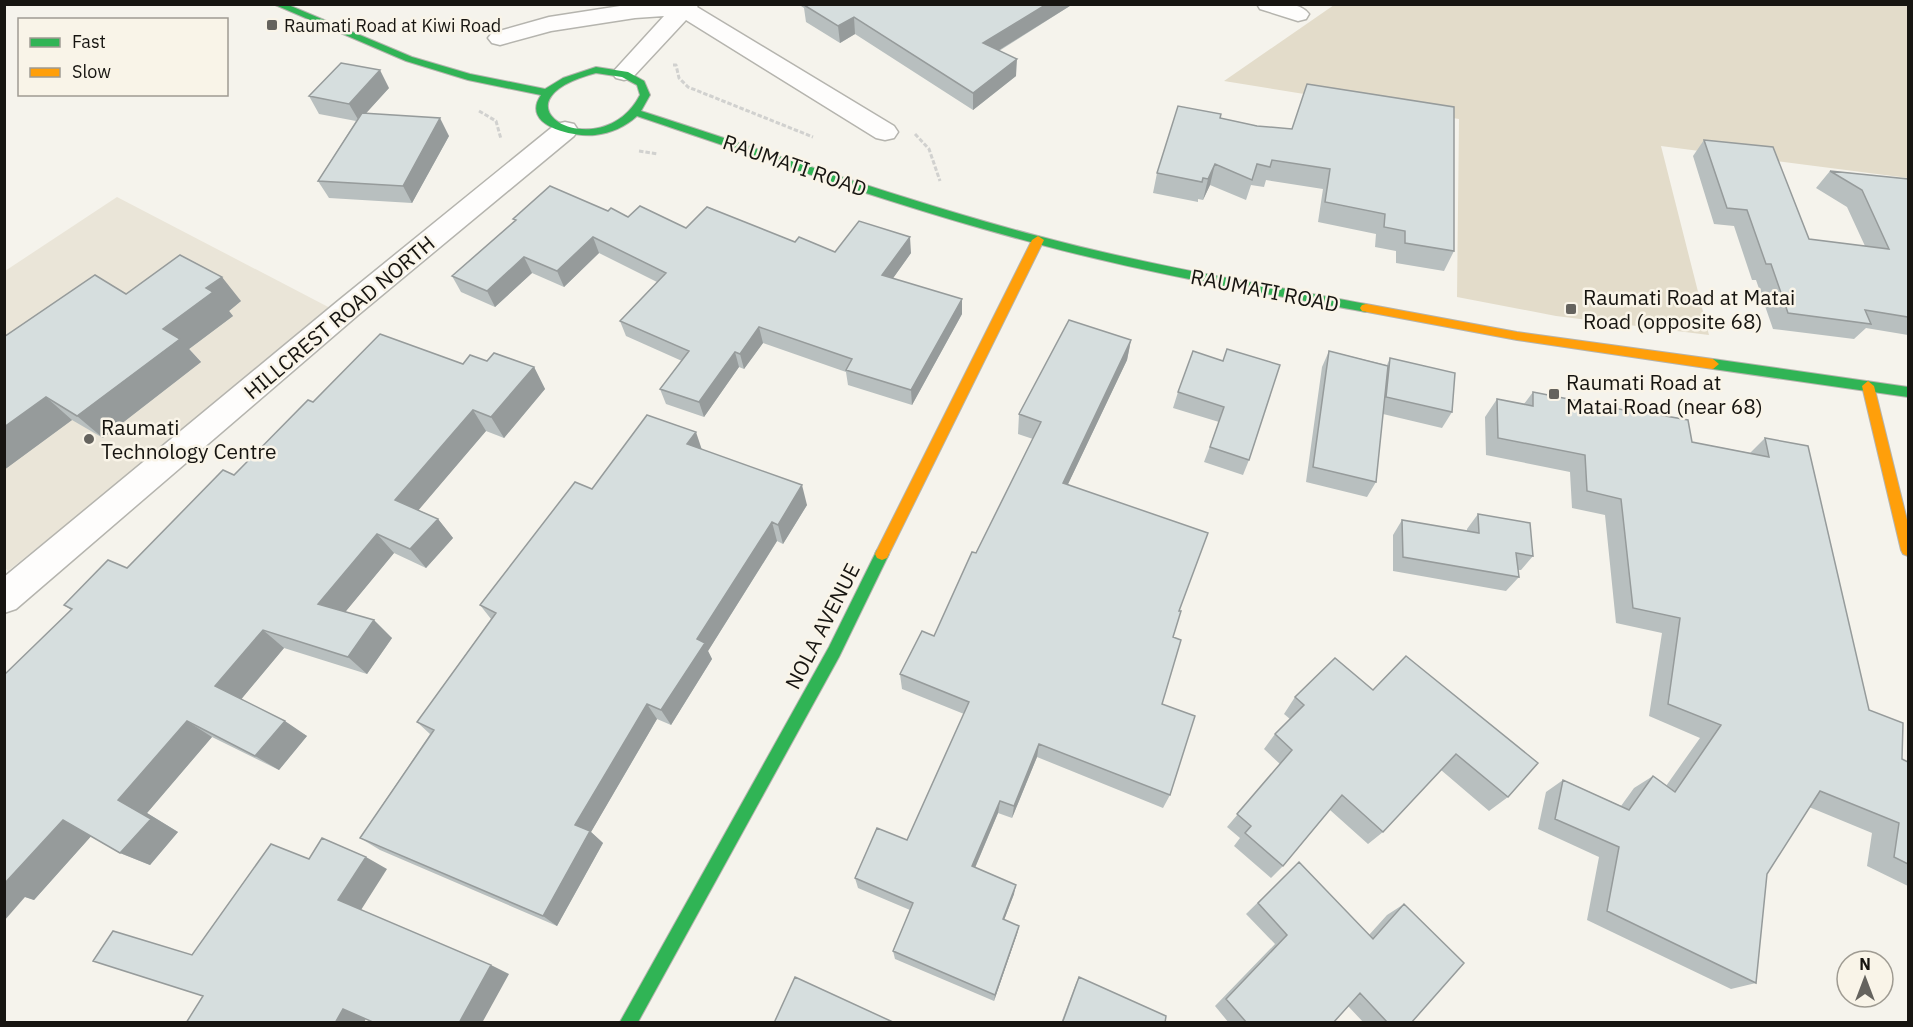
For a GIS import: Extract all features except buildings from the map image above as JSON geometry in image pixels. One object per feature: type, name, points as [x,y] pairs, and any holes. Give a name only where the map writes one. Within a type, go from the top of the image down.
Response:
[{"type":"main road","points":[[277,4],[409,59],[468,77],[547,93]]},
{"type":"main road","points":[[596,70],[624,72],[643,85],[646,94],[644,104],[638,113],[627,122],[613,128],[580,133],[565,130],[546,119],[542,111],[547,93],[555,85],[581,73],[596,70]]},
{"type":"main road","name":"RAUMATI ROAD","points":[[638,113],[889,197],[1038,240],[1152,268],[1517,336],[1908,392]]},
{"type":"main road","name":"NOLA AVENUE","points":[[629,1023],[834,652],[1038,240]]},
{"type":"main road","points":[[1868,386],[1908,550]]},
{"type":"street","points":[[1268,4],[1298,14]]},
{"type":"street","points":[[624,72],[685,6]]},
{"type":"street","points":[[500,38],[558,22],[685,6],[885,132]]},
{"type":"street","name":"HILLCREST ROAD NORTH","points":[[4,598],[348,308],[565,130]]},
{"type":"path","points":[[669,64],[676,65],[679,78],[688,87],[819,139]]},
{"type":"path","points":[[914,132],[921,137],[934,155],[940,184]]},
{"type":"path","points":[[638,151],[658,154]]},
{"type":"path","points":[[930,181],[948,186]]},
{"type":"shaded area","points":[[1334,5],[1908,5],[1908,178],[1661,146],[1709,335],[1556,316],[1457,297],[1459,119],[1224,81]]},
{"type":"shaded area","name":"Raumati Technology Centre","points":[[117,197],[334,310],[8,571],[5,568],[5,271]]},
{"type":"traffic: fast","points":[[277,4],[409,59],[468,77],[547,93]]},
{"type":"traffic: fast","points":[[596,70],[625,74],[641,83],[645,95],[633,114],[616,126],[595,132],[573,131],[556,126],[547,120],[541,110],[542,101],[547,93],[566,80],[596,70]]},
{"type":"traffic: fast","points":[[638,113],[886,195],[1037,240],[1160,269],[1366,308]]},
{"type":"traffic: fast","points":[[1713,364],[1908,392]]},
{"type":"traffic: fast","points":[[629,1022],[834,652],[882,554]]},
{"type":"traffic: slow","points":[[882,554],[1038,240]]},
{"type":"traffic: slow","points":[[1366,308],[1517,336],[1713,364]]},
{"type":"traffic: slow","points":[[1868,386],[1908,550]]},
{"type":"place","name":"Raumati Road at Kiwi Road","points":[[272,25]]},
{"type":"place","name":"Raumati Road at Matai Road (opposite 68)","points":[[1571,309]]},
{"type":"place","name":"Raumati Road at Matai Road (near 68)","points":[[1554,394]]},
{"type":"place","name":"Raumati Technology Centre","points":[[89,439]]}]
